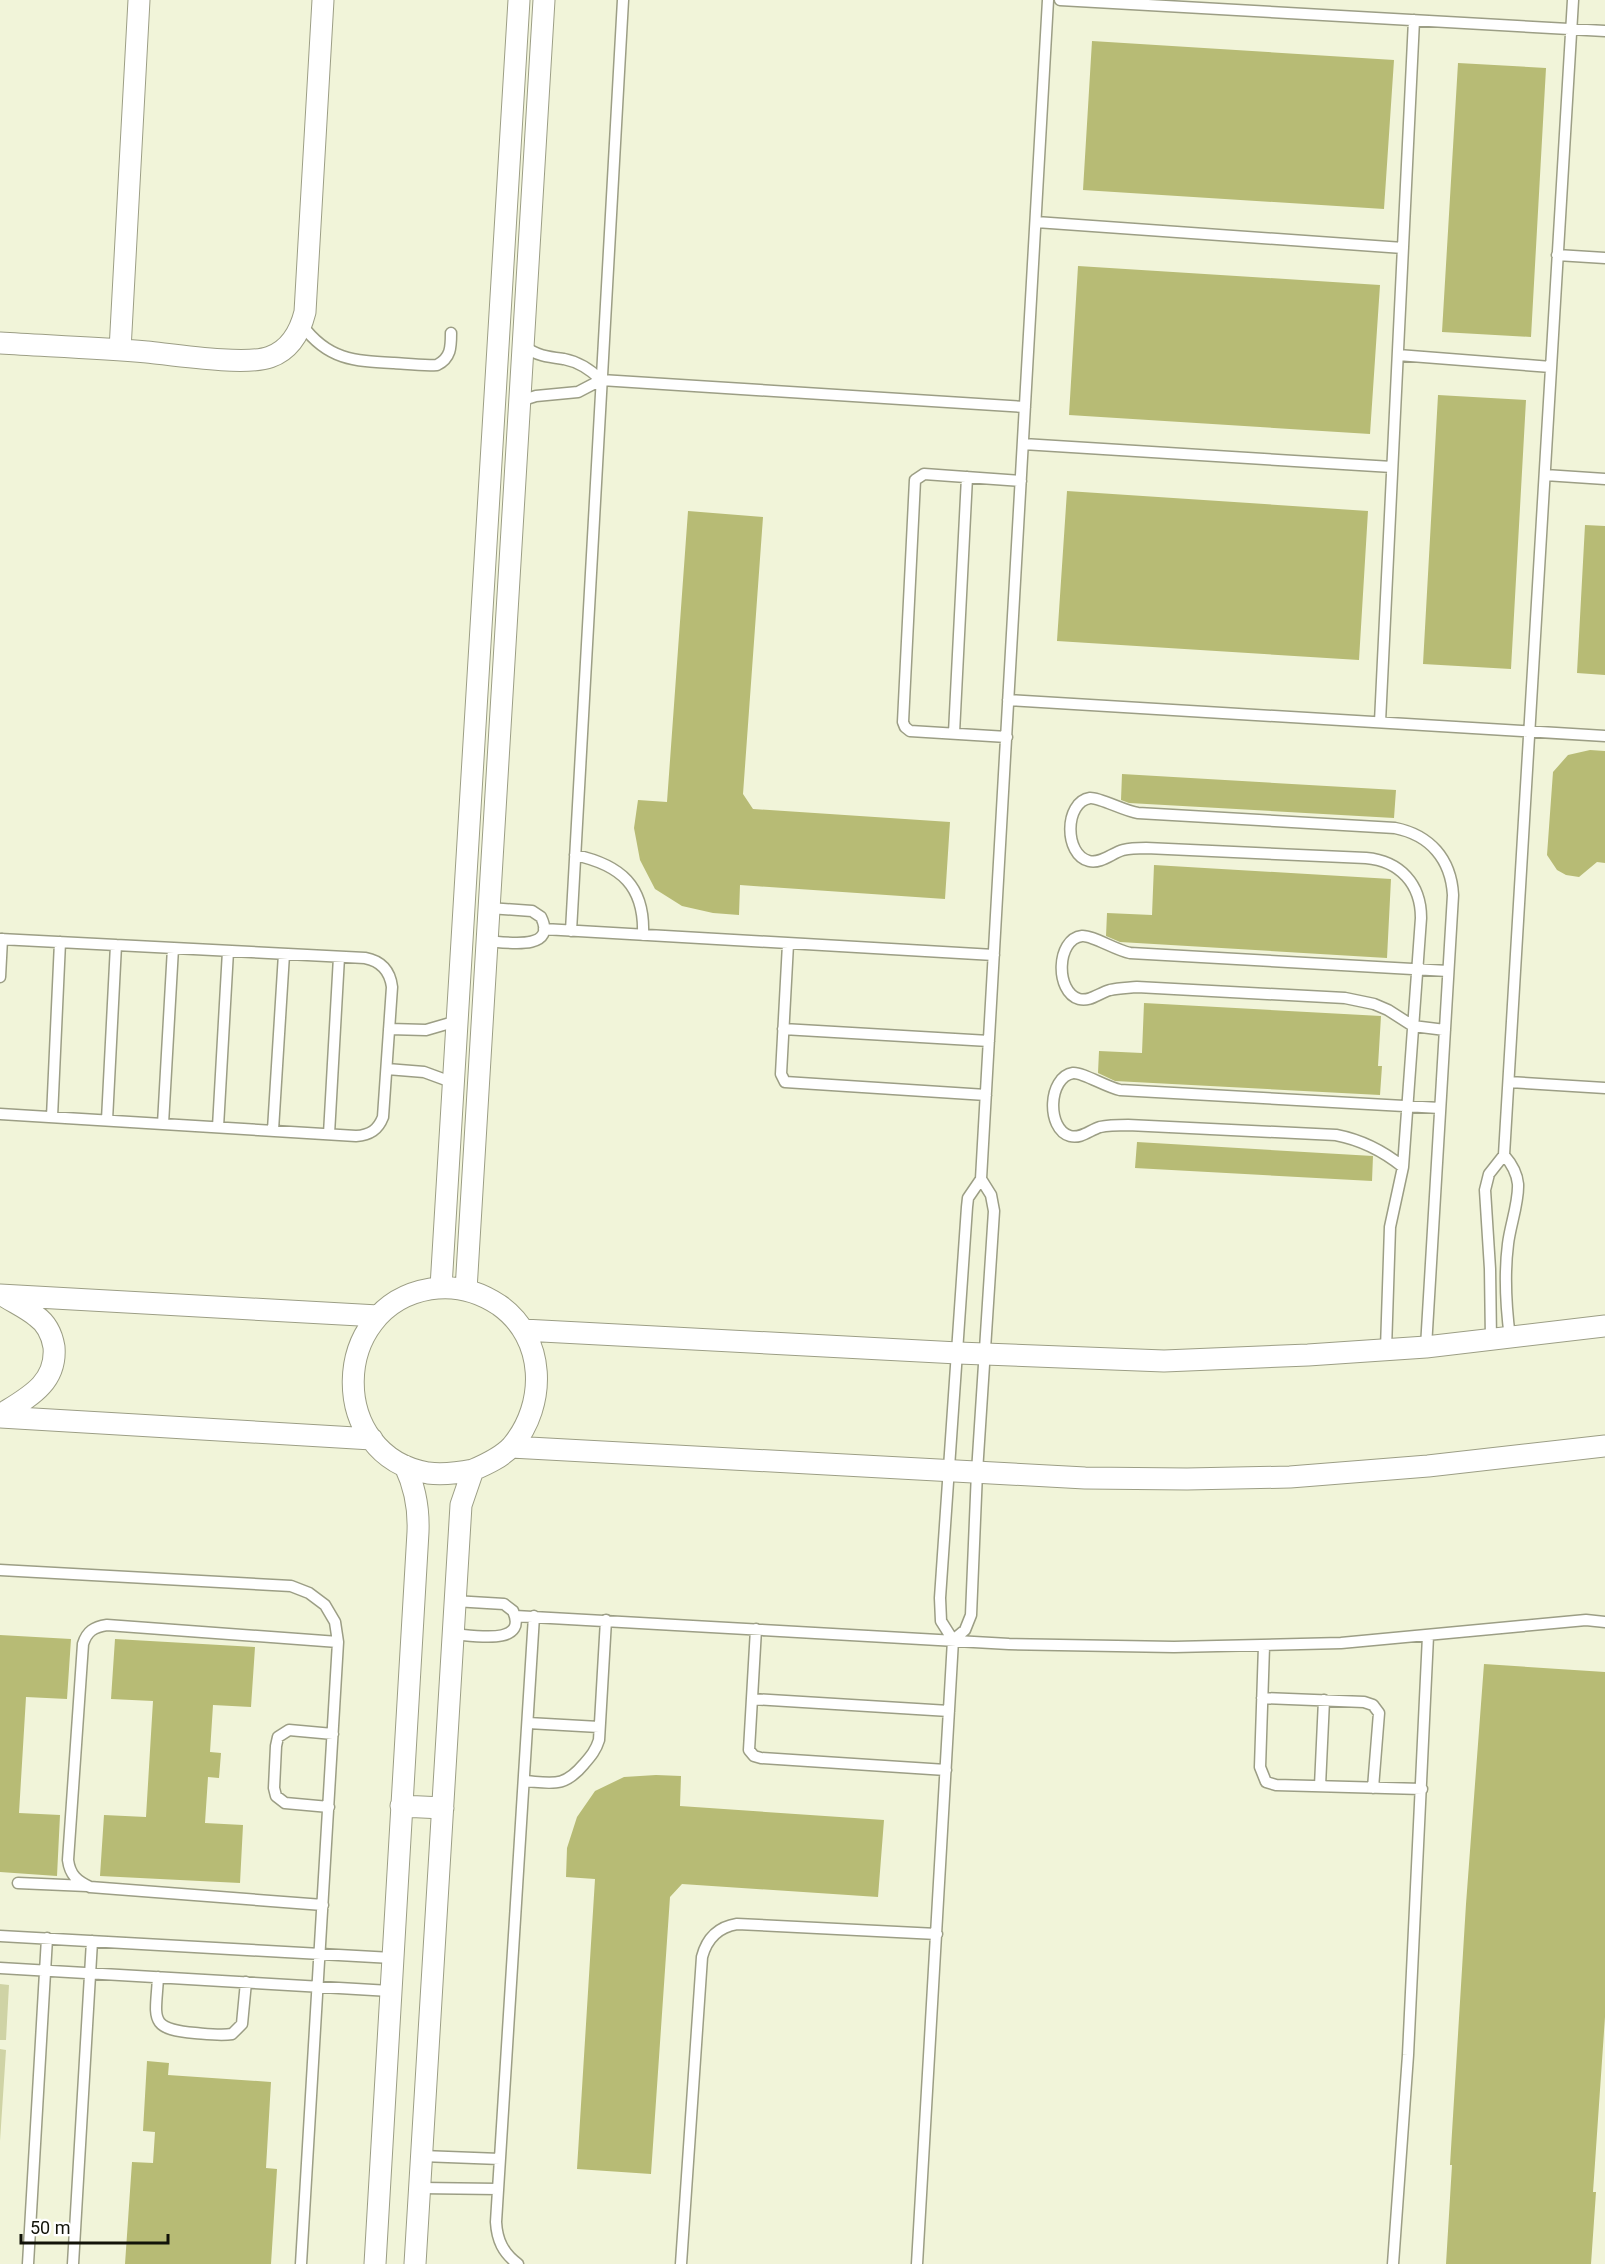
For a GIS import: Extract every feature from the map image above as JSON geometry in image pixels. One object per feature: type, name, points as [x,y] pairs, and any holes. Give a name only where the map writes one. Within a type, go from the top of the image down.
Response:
[{"type":"street","points":[[120,350],[139,0]]},
{"type":"street","points":[[0,343],[258,360],[269,358],[287,347],[302,325],[306,303],[323,0]]},
{"type":"street","points":[[441,1287],[519,0]]},
{"type":"street","points":[[466,1290],[544,0]]},
{"type":"street","points":[[441,1287],[466,1290],[488,1298],[507,1311],[523,1330],[536,1359],[537,1390],[529,1421],[511,1447],[493,1461],[473,1470],[451,1474],[427,1473],[405,1466],[387,1454],[372,1439],[358,1416],[352,1390],[353,1363],[362,1337],[378,1316],[396,1301],[418,1291],[441,1287]]},
{"type":"street","points":[[1,1295],[378,1316]]},
{"type":"street","points":[[0,1416],[44,1385],[51,1372],[54,1357],[53,1342],[47,1328],[37,1316],[1,1295]]},
{"type":"street","points":[[523,1330],[958,1353],[1164,1361],[1298,1356],[1426,1347],[1605,1326]]},
{"type":"street","points":[[0,1416],[372,1439]]},
{"type":"street","points":[[511,1447],[1085,1478],[1188,1479],[1290,1477],[1428,1466],[1605,1446]]},
{"type":"street","points":[[375,2264],[419,1515],[412,1480],[405,1466]]},
{"type":"street","points":[[415,2264],[461,1505],[473,1470]]},
{"type":"street","points":[[401,1806],[443,1808]]},
{"type":"lane","points":[[571,931],[623,0]]},
{"type":"lane","points":[[917,2264],[953,1640],[944,1628],[940,1613],[967,1207],[968,1198],[981,1179],[1048,0]]},
{"type":"lane","points":[[1060,0],[1203,4],[1414,20],[1605,31]]},
{"type":"lane","points":[[1501,1339],[1490,1269],[1485,1190],[1489,1174],[1504,1155],[1573,0]]},
{"type":"lane","points":[[1380,722],[1414,20]]},
{"type":"lane","points":[[1036,222],[1403,248]]},
{"type":"lane","points":[[1557,255],[1605,258]]},
{"type":"lane","points":[[302,325],[311,337],[332,353],[343,358],[366,362],[437,365],[449,353],[451,333]]},
{"type":"lane","points":[[524,346],[537,355],[575,362],[601,380]]},
{"type":"lane","points":[[1398,355],[1551,367]]},
{"type":"lane","points":[[520,401],[536,396],[578,392],[601,380],[1025,407]]},
{"type":"lane","points":[[1023,444],[1392,467]]},
{"type":"lane","points":[[1006,737],[910,730],[903,722],[915,480],[924,474],[1021,481]]},
{"type":"lane","points":[[1545,475],[1605,479]]},
{"type":"lane","points":[[954,733],[967,477]]},
{"type":"lane","points":[[1008,700],[1605,736]]},
{"type":"lane","points":[[1386,1349],[1390,1227],[1402,1167],[1421,907],[1418,896],[1407,876],[1389,862],[1366,858],[1146,848],[1126,850],[1101,860],[1089,861],[1078,855],[1072,841],[1072,822],[1077,807],[1086,800],[1098,798],[1118,809],[1138,813],[1395,828],[1418,835],[1437,850],[1449,871],[1452,883],[1426,1347]]},
{"type":"lane","points":[[575,855],[601,861],[628,881],[642,911],[643,935]]},
{"type":"lane","points":[[487,941],[530,944],[539,939],[544,929],[541,917],[532,911],[489,908]]},
{"type":"lane","points":[[544,929],[994,955]]},
{"type":"lane","points":[[1444,1030],[1413,1026],[1374,1004],[1345,998],[1137,987],[1117,989],[1092,998],[1079,999],[1066,987],[1062,968],[1068,945],[1078,937],[1084,936],[1095,939],[1110,948],[1130,953],[1448,971]]},
{"type":"lane","points":[[0,977],[1,939],[372,959],[384,967],[392,987],[383,1117],[376,1129],[363,1135],[0,1114]]},
{"type":"lane","points":[[52,1117],[60,942]]},
{"type":"lane","points":[[788,944],[781,1074],[785,1082],[986,1095]]},
{"type":"lane","points":[[106,1120],[116,945]]},
{"type":"lane","points":[[163,1124],[173,948]]},
{"type":"lane","points":[[218,1127],[228,951]]},
{"type":"lane","points":[[273,1130],[284,954]]},
{"type":"lane","points":[[329,1134],[339,957]]},
{"type":"lane","points":[[389,1029],[426,1030],[457,1022]]},
{"type":"lane","points":[[783,1029],[989,1041]]},
{"type":"lane","points":[[387,1069],[424,1072],[454,1083]]},
{"type":"lane","points":[[1402,1167],[1378,1149],[1350,1138],[1336,1136],[1128,1125],[1107,1126],[1097,1128],[1083,1136],[1070,1136],[1064,1133],[1057,1124],[1053,1106],[1059,1082],[1064,1077],[1075,1073],[1086,1076],[1101,1085],[1120,1090],[1440,1108]]},
{"type":"lane","points":[[1509,1082],[1605,1088]]},
{"type":"lane","points":[[1501,1339],[1507,1304],[1506,1269],[1518,1185],[1514,1168],[1504,1155]]},
{"type":"lane","points":[[953,1640],[965,1630],[971,1615],[977,1472],[994,1211],[991,1195],[981,1179]]},
{"type":"lane","points":[[0,1570],[291,1586],[309,1593],[325,1605],[335,1622],[338,1642],[302,2264]]},
{"type":"lane","points":[[453,1634],[501,1637],[511,1632],[515,1616],[513,1611],[504,1604],[454,1601]]},
{"type":"lane","points":[[515,1616],[1092,1647],[1264,1646],[1428,1636],[1586,1620],[1605,1622]]},
{"type":"lane","points":[[518,2264],[508,2256],[498,2240],[496,2222],[534,1616]]},
{"type":"lane","points":[[524,1781],[556,1783],[573,1777],[596,1749],[606,1620]]},
{"type":"lane","points":[[90,1887],[73,1876],[68,1860],[83,1644],[86,1635],[91,1630],[107,1625],[338,1642]]},
{"type":"lane","points":[[756,1629],[749,1750],[754,1756],[946,1770]]},
{"type":"lane","points":[[1393,2264],[1408,2055],[1428,1636]]},
{"type":"lane","points":[[1264,1646],[1260,1767],[1262,1778],[1276,1785],[1422,1789]]},
{"type":"lane","points":[[1262,1698],[1369,1702],[1377,1708],[1373,1788]]},
{"type":"lane","points":[[752,1699],[949,1711]]},
{"type":"lane","points":[[1320,1786],[1324,1700]]},
{"type":"lane","points":[[528,1723],[599,1727]]},
{"type":"lane","points":[[329,1807],[285,1803],[278,1799],[274,1788],[276,1746],[278,1737],[289,1730],[333,1734]]},
{"type":"lane","points":[[18,1883],[323,1905]]},
{"type":"lane","points":[[681,2264],[702,1957],[708,1940],[721,1929],[737,1924],[937,1934]]},
{"type":"lane","points":[[0,1936],[392,1958]]},
{"type":"lane","points":[[28,2264],[47,1938]]},
{"type":"lane","points":[[73,2264],[92,1941]]},
{"type":"lane","points":[[0,1968],[390,1991]]},
{"type":"lane","points":[[158,1977],[156,2013],[162,2026],[171,2031],[223,2035],[236,2032],[242,2024],[246,1982]]},
{"type":"lane","points":[[422,2156],[500,2159]]},
{"type":"lane","points":[[420,2188],[498,2189]]},
{"type":"green space","points":[[0,1984],[9,1985],[6,2040],[0,2040]]},
{"type":"green space","points":[[0,2049],[6,2050],[0,2141]]},
{"type":"building","points":[[1092,41],[1394,60],[1384,209],[1083,190]]},
{"type":"building","points":[[1458,63],[1546,68],[1531,337],[1442,332]]},
{"type":"building","points":[[1078,266],[1380,285],[1370,434],[1069,415]]},
{"type":"building","points":[[1438,395],[1526,400],[1511,669],[1423,664]]},
{"type":"building","points":[[1067,491],[1368,511],[1359,660],[1057,641]]},
{"type":"building","points":[[688,511],[763,517],[743,794],[753,809],[950,822],[945,899],[740,885],[739,915],[713,913],[682,906],[655,889],[640,860],[634,828],[638,800],[667,802]]},
{"type":"building","points":[[1585,525],[1605,526],[1605,675],[1577,673]]},
{"type":"building","points":[[1590,750],[1605,751],[1605,863],[1597,862],[1579,877],[1566,875],[1557,870],[1547,855],[1553,772],[1568,755]]},
{"type":"building","points":[[1122,774],[1396,790],[1394,818],[1129,803],[1121,800]]},
{"type":"building","points":[[1154,865],[1391,879],[1387,958],[1120,942],[1106,936],[1107,913],[1152,915]]},
{"type":"building","points":[[1144,1003],[1381,1016],[1378,1066],[1382,1066],[1380,1095],[1115,1081],[1098,1073],[1099,1051],[1142,1053]]},
{"type":"building","points":[[1137,1142],[1373,1156],[1372,1181],[1135,1168]]},
{"type":"building","points":[[0,1635],[71,1639],[67,1699],[26,1697],[19,1813],[60,1815],[57,1876],[0,1872]]},
{"type":"building","points":[[115,1639],[255,1647],[251,1707],[213,1705],[210,1752],[221,1753],[219,1778],[208,1777],[205,1823],[243,1825],[240,1883],[100,1876],[104,1815],[146,1817],[153,1701],[111,1699]]},
{"type":"building","points":[[1484,1664],[1605,1672],[1605,2017],[1593,2192],[1596,2192],[1591,2264],[1446,2264],[1466,1904]]},
{"type":"building","points":[[681,1776],[680,1806],[884,1820],[878,1897],[682,1884],[670,1897],[651,2174],[577,2169],[595,1879],[566,1877],[567,1848],[577,1817],[595,1791],[624,1777]]},
{"type":"building","points":[[147,2061],[169,2063],[168,2075],[271,2082],[266,2168],[277,2169],[271,2264],[125,2264],[132,2162],[153,2163],[155,2132],[143,2131]]}]
